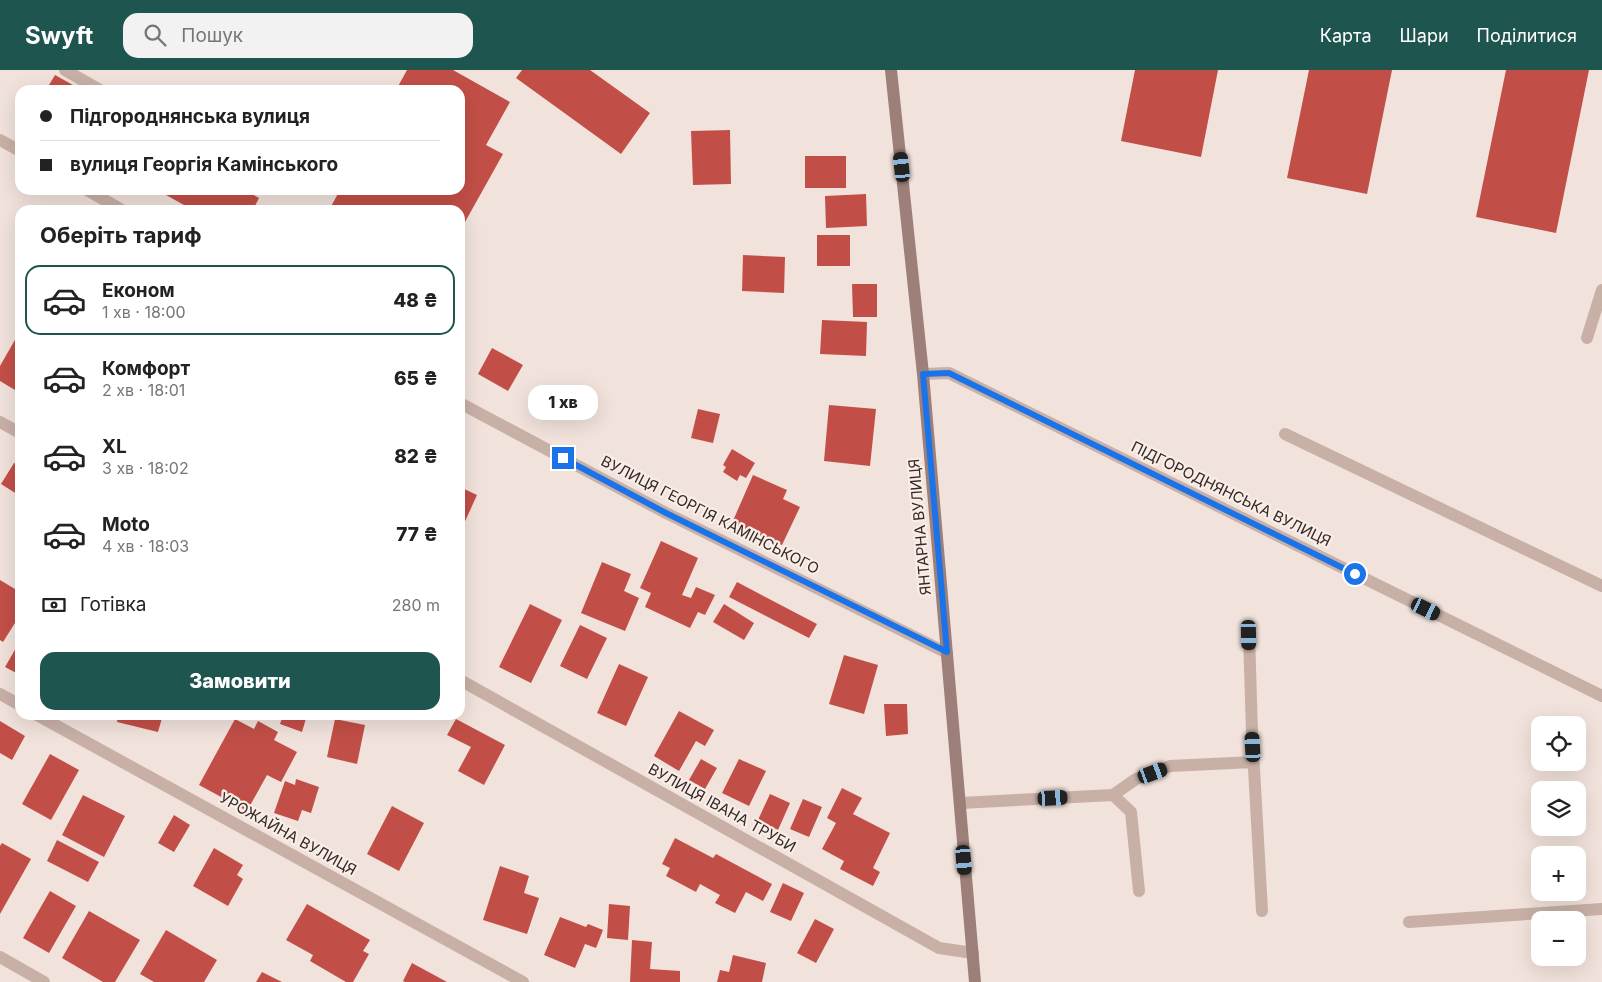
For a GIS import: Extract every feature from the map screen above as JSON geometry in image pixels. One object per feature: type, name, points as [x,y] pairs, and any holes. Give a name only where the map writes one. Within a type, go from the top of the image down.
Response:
[{"type":"main road","name":"ЯНТАРНА ВУЛИЦЯ","points":[[891,70],[923,374],[975,982]]},
{"type":"street","points":[[65,70],[91,85]]},
{"type":"street","points":[[0,140],[15,148]]},
{"type":"street","points":[[96,195],[113,205]]},
{"type":"street","points":[[1587,338],[1602,290]]},
{"type":"street","name":"ПІДГОРОДНЯНСЬКА ВУЛИЦЯ","points":[[923,374],[949,373],[1602,696]]},
{"type":"street","name":"ВУЛИЦЯ ГЕОРГІЯ КАМІНСЬКОГО","points":[[465,405],[666,513],[947,652]]},
{"type":"street","points":[[0,422],[15,430]]},
{"type":"street","points":[[1285,434],[1602,586]]},
{"type":"street","points":[[1249,635],[1262,911]]},
{"type":"street","name":"ВУЛИЦЯ ІВАНА ТРУБИ","points":[[465,683],[939,948],[973,953]]},
{"type":"street","points":[[0,694],[15,703]]},
{"type":"street","name":"УРОЖАЙНА ВУЛИЦЯ","points":[[46,720],[523,982]]},
{"type":"street","points":[[960,803],[1113,795],[1136,779],[1170,766],[1254,762]]},
{"type":"street","points":[[1113,795],[1131,812],[1139,891]]},
{"type":"street","points":[[1409,922],[1602,909]]},
{"type":"street","points":[[0,958],[44,982]]},
{"type":"building","points":[[407,70],[453,70],[510,102],[486,145],[503,154],[465,222],[465,205],[332,205],[337,195],[465,195],[465,85],[399,85]]},
{"type":"building","points":[[522,70],[590,70],[650,113],[621,154],[516,78]]},
{"type":"building","points":[[1135,70],[1218,70],[1201,157],[1121,141]]},
{"type":"building","points":[[1309,70],[1392,70],[1367,194],[1287,178]]},
{"type":"building","points":[[1506,70],[1589,70],[1556,233],[1476,217]]},
{"type":"building","points":[[55,75],[73,85],[49,85]]},
{"type":"building","points":[[730,130],[731,184],[693,185],[691,131]]},
{"type":"building","points":[[805,156],[846,156],[846,188],[805,188]]},
{"type":"building","points":[[866,194],[867,226],[826,228],[825,196]]},
{"type":"building","points":[[166,195],[254,195],[259,198],[256,205],[184,205]]},
{"type":"building","points":[[817,235],[850,235],[850,266],[817,266]]},
{"type":"building","points":[[743,255],[785,257],[784,293],[742,291]]},
{"type":"building","points":[[852,284],[877,284],[877,317],[853,317]]},
{"type":"building","points":[[822,320],[867,322],[866,356],[820,354]]},
{"type":"building","points":[[15,340],[15,390],[0,381],[0,366]]},
{"type":"building","points":[[492,348],[523,365],[508,391],[478,374]]},
{"type":"building","points":[[829,405],[876,409],[870,466],[824,461]]},
{"type":"building","points":[[698,409],[720,414],[713,443],[691,438]]},
{"type":"building","points":[[732,449],[755,463],[746,478],[740,475],[737,481],[723,472],[726,467],[723,465]]},
{"type":"building","points":[[14,463],[15,464],[15,493],[1,484]]},
{"type":"building","points":[[753,475],[787,490],[783,499],[800,507],[782,545],[732,523]]},
{"type":"building","points":[[465,489],[477,495],[465,521]]},
{"type":"building","points":[[661,541],[698,558],[682,595],[691,598],[696,587],[715,595],[705,615],[698,612],[690,628],[645,607],[651,593],[640,588]]},
{"type":"building","points":[[602,562],[631,574],[624,591],[639,598],[625,631],[581,613]]},
{"type":"building","points":[[0,580],[15,589],[15,623],[3,642],[0,640]]},
{"type":"building","points":[[737,582],[817,624],[809,638],[729,597]]},
{"type":"building","points":[[530,604],[562,620],[531,683],[499,667]]},
{"type":"building","points":[[724,604],[754,623],[744,640],[713,622]]},
{"type":"building","points":[[580,625],[607,638],[587,679],[560,666]]},
{"type":"building","points":[[15,650],[15,672],[5,667]]},
{"type":"building","points":[[844,655],[878,665],[864,714],[829,704]]},
{"type":"building","points":[[619,664],[648,677],[626,726],[597,713]]},
{"type":"building","points":[[884,704],[907,704],[908,734],[886,736]]},
{"type":"building","points":[[679,711],[714,730],[705,746],[696,741],[679,771],[654,756]]},
{"type":"building","points":[[117,720],[161,720],[158,732],[117,722]]},
{"type":"building","points":[[234,720],[254,729],[258,721],[278,732],[274,740],[297,752],[281,782],[267,775],[247,811],[199,785]]},
{"type":"building","points":[[281,720],[306,720],[302,732],[280,724]]},
{"type":"building","points":[[335,720],[365,725],[357,764],[327,757]]},
{"type":"building","points":[[455,720],[458,720],[505,745],[484,785],[458,771],[471,747],[447,735]]},
{"type":"building","points":[[0,721],[25,736],[12,760],[0,753]]},
{"type":"building","points":[[50,754],[79,770],[51,820],[22,804]]},
{"type":"building","points":[[701,759],[717,768],[705,789],[689,780]]},
{"type":"building","points":[[739,759],[766,771],[749,806],[722,793]]},
{"type":"building","points":[[296,779],[319,787],[311,813],[302,810],[298,821],[274,813],[285,781],[295,785]]},
{"type":"building","points":[[842,788],[862,798],[853,814],[890,833],[873,868],[880,872],[873,886],[840,869],[844,861],[822,849],[836,823],[827,818]]},
{"type":"building","points":[[770,794],[790,803],[778,830],[758,820]]},
{"type":"building","points":[[83,795],[125,816],[104,857],[62,835]]},
{"type":"building","points":[[803,799],[822,807],[809,837],[790,829]]},
{"type":"building","points":[[392,806],[424,823],[399,871],[367,854]]},
{"type":"building","points":[[174,815],[190,825],[174,852],[158,843]]},
{"type":"building","points":[[675,838],[713,858],[716,854],[772,884],[763,901],[746,892],[735,913],[715,903],[720,895],[700,884],[696,892],[666,876],[670,868],[662,864]]},
{"type":"building","points":[[57,840],[99,862],[88,882],[47,861]]},
{"type":"building","points":[[2,843],[31,859],[0,914],[0,846]]},
{"type":"building","points":[[214,848],[243,865],[237,875],[243,879],[228,906],[193,886]]},
{"type":"building","points":[[500,866],[529,876],[524,893],[539,898],[527,934],[483,920]]},
{"type":"building","points":[[783,883],[804,893],[791,921],[770,912]]},
{"type":"building","points":[[50,891],[76,906],[49,953],[23,938]]},
{"type":"building","points":[[307,904],[370,940],[363,951],[369,954],[353,982],[346,982],[310,961],[313,955],[286,940]]},
{"type":"building","points":[[609,904],[630,906],[628,940],[607,938]]},
{"type":"building","points":[[89,911],[140,940],[115,982],[103,982],[62,958]]},
{"type":"building","points":[[560,917],[586,927],[588,924],[603,930],[596,948],[585,944],[575,968],[544,955]]},
{"type":"building","points":[[815,919],[834,929],[816,963],[797,953]]},
{"type":"building","points":[[166,930],[217,960],[204,982],[154,982],[140,974]]},
{"type":"building","points":[[632,940],[652,942],[650,969],[680,971],[680,982],[630,982]]},
{"type":"building","points":[[733,955],[766,963],[762,982],[717,982],[720,970],[729,972]]},
{"type":"building","points":[[412,963],[447,982],[403,981]]},
{"type":"building","points":[[262,972],[282,982],[256,982]]},
{"type":"route","points":[[563,458],[666,513],[947,652],[923,374],[949,373],[1355,574]]}]
